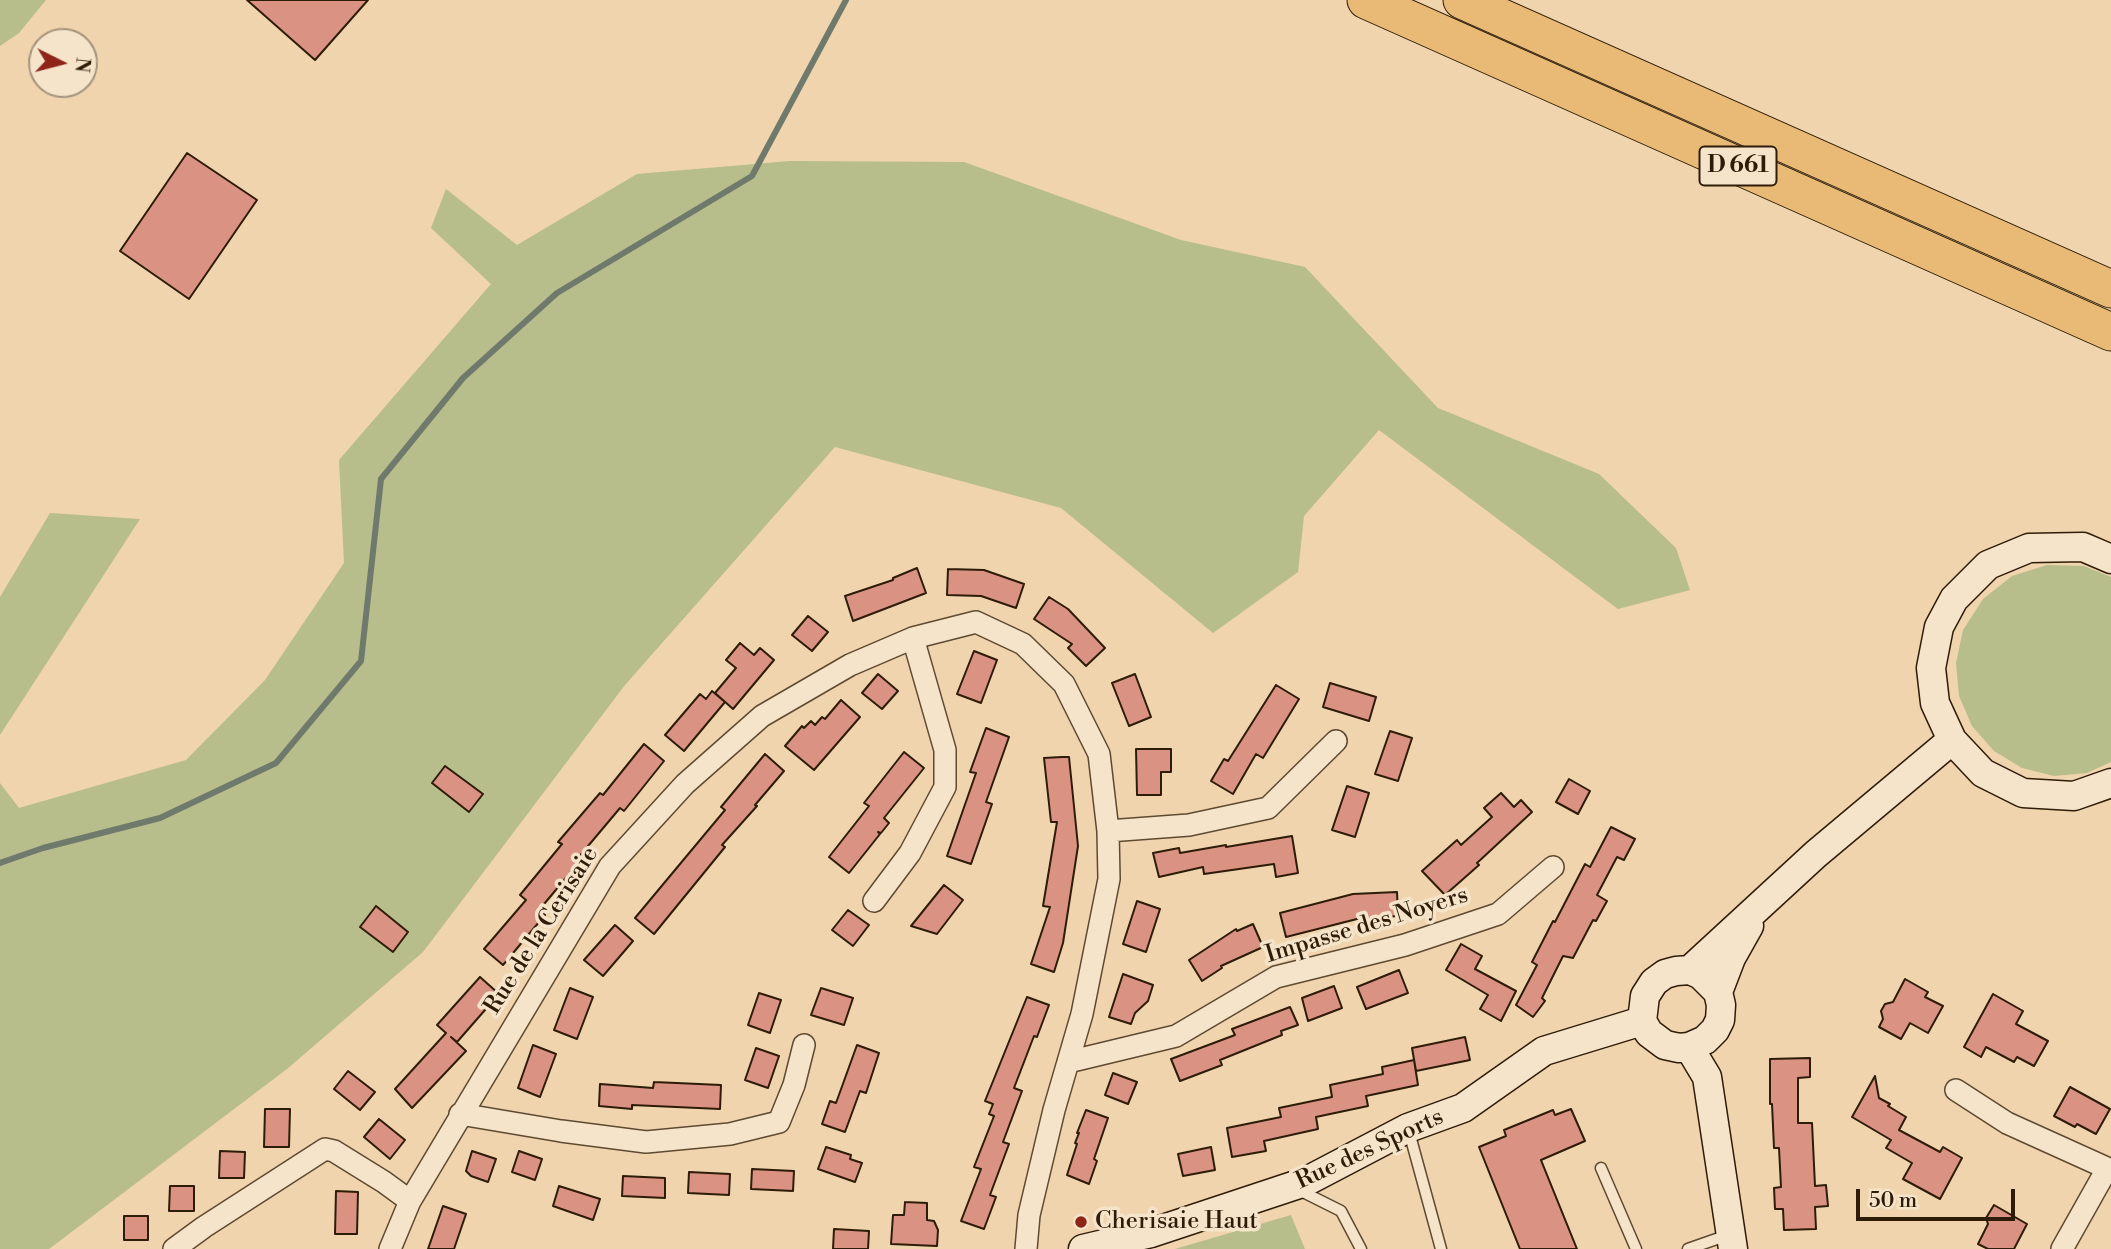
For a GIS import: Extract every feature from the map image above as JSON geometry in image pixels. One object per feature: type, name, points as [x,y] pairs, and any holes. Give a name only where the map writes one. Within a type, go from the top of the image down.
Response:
[{"type":"highway","name":"D 661","points":[[1366,0],[2111,332]]},
{"type":"highway","name":"D 661","points":[[1462,0],[2111,289]]},
{"type":"street","points":[[2111,559],[2083,547],[2029,548],[1988,565],[1954,599],[1939,627],[1931,668],[1935,703],[1952,740],[1983,773],[2023,793],[2074,796],[2111,783]]},
{"type":"street","name":"Rue de la Cerisaie","points":[[390,1249],[410,1201],[610,866],[685,784],[762,716],[850,665],[913,638],[976,622],[1023,644],[1064,684],[1099,754],[1108,831],[1109,879],[1082,1014],[1054,1110],[1029,1215],[1026,1249]]},
{"type":"street","points":[[874,901],[910,853],[945,787],[945,750],[913,638]]},
{"type":"street","points":[[1690,970],[1816,854],[1952,740]]},
{"type":"street","points":[[1108,831],[1189,825],[1268,808],[1336,741]]},
{"type":"street","name":"Impasse des Noyers","points":[[1069,1062],[1176,1036],[1276,977],[1405,945],[1498,914],[1553,867]]},
{"type":"street","points":[[1718,992],[1731,958],[1766,900]]},
{"type":"street","points":[[1690,970],[1701,975],[1718,992],[1720,1020],[1704,1040],[1689,1047],[1665,1045],[1649,1033],[1643,1021],[1646,996],[1654,982],[1665,974],[1690,970]]},
{"type":"street","name":"Rue des Sports","points":[[1083,1249],[1151,1233],[1305,1182],[1408,1128],[1463,1108],[1544,1051],[1643,1021]]},
{"type":"street","points":[[460,1114],[646,1142],[730,1134],[779,1122],[794,1085],[804,1045]]},
{"type":"street","points":[[1689,1047],[1707,1077],[1732,1241]]},
{"type":"street","points":[[1956,1090],[2007,1123],[2109,1169],[2062,1249]]},
{"type":"street","points":[[174,1249],[325,1149],[334,1151],[410,1201]]},
{"type":"lane","points":[[1408,1128],[1441,1249]]},
{"type":"lane","points":[[1601,1168],[1636,1249]]},
{"type":"lane","points":[[1291,1186],[1341,1211],[1361,1249]]},
{"type":"lane","points":[[1688,1249],[1732,1241]]},
{"type":"green space","points":[[0,0],[46,0],[19,33],[0,46]]},
{"type":"green space","points":[[790,161],[964,162],[1181,240],[1305,267],[1438,408],[1599,474],[1676,548],[1690,590],[1618,609],[1379,430],[1304,516],[1298,572],[1213,633],[1061,508],[835,447],[625,685],[423,952],[287,1069],[49,1249],[0,1249],[0,783],[19,808],[186,760],[265,680],[344,563],[339,460],[491,284],[431,228],[446,189],[517,245],[637,174]]},
{"type":"green space","points":[[50,513],[140,519],[0,735],[0,597]]},
{"type":"green space","points":[[2047,565],[2084,566],[2111,577],[2111,762],[2087,773],[2054,776],[2022,768],[1994,751],[1972,726],[1959,696],[1956,663],[1963,630],[1983,599],[2012,576]]},
{"type":"green space","points":[[1291,1215],[1305,1249],[1175,1249]]},
{"type":"building","points":[[247,0],[368,0],[315,60]]},
{"type":"building","points":[[187,153],[257,200],[189,299],[120,251]]},
{"type":"building","points":[[917,568],[926,593],[853,621],[845,596],[893,580]]},
{"type":"building","points":[[948,569],[984,570],[1024,584],[1016,608],[981,596],[947,595]]},
{"type":"building","points":[[1049,597],[1068,609],[1105,648],[1086,666],[1068,648],[1072,644],[1034,619]]},
{"type":"building","points":[[808,616],[828,632],[812,651],[792,635]]},
{"type":"building","points":[[740,643],[754,655],[760,648],[774,660],[733,709],[715,693],[736,668],[726,660]]},
{"type":"building","points":[[974,651],[997,660],[981,703],[957,694]]},
{"type":"building","points":[[878,674],[898,691],[882,709],[862,693]]},
{"type":"building","points":[[1135,674],[1151,717],[1129,726],[1112,683]]},
{"type":"building","points":[[1330,683],[1376,697],[1369,721],[1323,707]]},
{"type":"building","points":[[1276,685],[1299,699],[1263,758],[1256,754],[1233,794],[1211,781],[1224,759],[1228,761]]},
{"type":"building","points":[[712,691],[725,702],[684,751],[665,735],[700,694],[706,699]]},
{"type":"building","points":[[841,700],[860,717],[814,770],[785,746],[802,726],[804,728],[811,721],[815,725],[822,717],[825,719]]},
{"type":"building","points":[[986,728],[1009,737],[986,802],[992,804],[971,864],[947,856],[976,773],[970,772]]},
{"type":"building","points":[[1390,731],[1412,738],[1398,781],[1375,774]]},
{"type":"building","points":[[644,744],[664,761],[624,811],[620,808],[578,858],[581,860],[539,910],[545,915],[503,965],[484,949],[526,900],[520,895],[562,844],[558,842],[600,793],[603,795]]},
{"type":"building","points":[[1136,749],[1171,749],[1171,772],[1161,772],[1161,795],[1137,795]]},
{"type":"building","points":[[904,752],[924,768],[884,818],[889,823],[881,833],[878,832],[880,834],[849,873],[829,857],[869,806],[864,803]]},
{"type":"building","points":[[765,754],[784,771],[722,845],[725,847],[654,934],[635,918],[725,810],[721,807]]},
{"type":"building","points":[[1069,757],[1078,846],[1063,943],[1054,972],[1031,964],[1050,907],[1043,906],[1057,822],[1051,822],[1044,758]]},
{"type":"building","points":[[445,766],[483,794],[469,812],[432,783]]},
{"type":"building","points":[[1569,779],[1590,791],[1578,814],[1556,802]]},
{"type":"building","points":[[1347,786],[1369,793],[1355,837],[1332,830]]},
{"type":"building","points":[[1501,793],[1514,807],[1521,800],[1532,812],[1445,895],[1422,871],[1457,840],[1461,845],[1492,817],[1484,808]]},
{"type":"building","points":[[1611,827],[1635,839],[1624,860],[1617,857],[1597,895],[1607,901],[1596,921],[1593,920],[1573,958],[1563,956],[1542,998],[1545,1001],[1533,1017],[1516,1005],[1537,965],[1532,962],[1585,864],[1590,867]]},
{"type":"building","points":[[1292,836],[1298,873],[1276,877],[1274,864],[1204,874],[1203,867],[1159,877],[1153,853],[1179,848],[1180,853]]},
{"type":"building","points":[[944,885],[963,900],[937,934],[911,926]]},
{"type":"building","points":[[1397,892],[1398,916],[1357,919],[1286,937],[1280,913],[1353,894]]},
{"type":"building","points":[[1137,901],[1160,909],[1146,952],[1123,944]]},
{"type":"building","points":[[376,906],[408,932],[393,952],[360,927]]},
{"type":"building","points":[[848,910],[869,925],[853,946],[832,930]]},
{"type":"building","points":[[1253,924],[1263,947],[1221,966],[1222,968],[1202,981],[1189,960],[1236,929],[1237,931]]},
{"type":"building","points":[[615,925],[633,941],[603,976],[584,960]]},
{"type":"building","points":[[1461,944],[1482,956],[1475,969],[1516,991],[1501,1021],[1480,1009],[1488,995],[1446,970]]},
{"type":"building","points":[[1399,970],[1408,993],[1366,1009],[1357,987]]},
{"type":"building","points":[[1123,974],[1153,985],[1148,1001],[1135,1013],[1131,1024],[1109,1017]]},
{"type":"building","points":[[480,977],[499,994],[457,1042],[451,1037],[466,1051],[412,1108],[395,1089],[446,1033],[437,1025]]},
{"type":"building","points":[[1905,979],[1928,992],[1925,997],[1943,1006],[1928,1033],[1910,1023],[1901,1039],[1879,1027],[1883,1019],[1881,1011],[1885,1004],[1893,1002]]},
{"type":"building","points":[[1334,986],[1342,1008],[1308,1021],[1302,998]]},
{"type":"building","points":[[570,988],[593,997],[577,1039],[554,1030]]},
{"type":"building","points":[[821,988],[853,998],[844,1025],[811,1015]]},
{"type":"building","points":[[759,993],[781,1000],[770,1033],[748,1025]]},
{"type":"building","points":[[1993,994],[2023,1011],[2016,1024],[2048,1041],[2034,1066],[2017,1057],[2014,1062],[1986,1047],[1981,1057],[1964,1047]]},
{"type":"building","points":[[1027,997],[1049,1005],[1014,1088],[1022,1091],[1003,1142],[1009,1144],[990,1195],[996,1197],[984,1229],[961,1221],[981,1169],[974,1167],[994,1116],[989,1114],[993,1104],[985,1101]]},
{"type":"building","points":[[1290,1007],[1298,1025],[1281,1031],[1282,1035],[1220,1060],[1222,1065],[1180,1081],[1171,1059],[1235,1035],[1232,1029]]},
{"type":"building","points":[[1465,1037],[1470,1060],[1416,1071],[1412,1048]]},
{"type":"building","points":[[533,1045],[556,1054],[540,1097],[518,1088]]},
{"type":"building","points":[[857,1045],[879,1053],[866,1093],[860,1091],[845,1132],[822,1124],[830,1101],[836,1103]]},
{"type":"building","points":[[756,1048],[779,1056],[768,1088],[745,1080]]},
{"type":"building","points":[[1810,1058],[1810,1077],[1798,1078],[1798,1123],[1812,1123],[1815,1186],[1826,1185],[1828,1206],[1815,1207],[1816,1229],[1784,1230],[1783,1209],[1775,1209],[1774,1188],[1781,1187],[1779,1148],[1774,1148],[1770,1104],[1770,1059]]},
{"type":"building","points":[[1414,1060],[1418,1085],[1366,1096],[1368,1106],[1316,1117],[1318,1129],[1264,1141],[1266,1151],[1232,1157],[1227,1128],[1281,1117],[1279,1108],[1332,1097],[1330,1085],[1383,1074],[1382,1067]]},
{"type":"building","points":[[348,1071],[375,1092],[360,1110],[334,1089]]},
{"type":"building","points":[[1113,1073],[1137,1082],[1128,1104],[1105,1095]]},
{"type":"building","points":[[1875,1076],[1879,1098],[1906,1117],[1899,1130],[1940,1152],[1943,1147],[1962,1158],[1940,1199],[1903,1179],[1912,1163],[1886,1148],[1891,1140],[1852,1117]]},
{"type":"building","points":[[654,1082],[721,1085],[720,1109],[632,1105],[632,1109],[599,1106],[600,1084],[653,1088]]},
{"type":"building","points":[[2070,1087],[2110,1109],[2096,1134],[2054,1116]]},
{"type":"building","points":[[265,1109],[290,1109],[289,1147],[264,1147]]},
{"type":"building","points":[[1571,1109],[1585,1141],[1541,1160],[1577,1249],[1520,1249],[1479,1147],[1506,1136],[1504,1130],[1553,1110],[1555,1115]]},
{"type":"building","points":[[1086,1110],[1108,1118],[1094,1159],[1097,1161],[1089,1184],[1067,1175],[1077,1144],[1077,1133]]},
{"type":"building","points":[[379,1119],[405,1140],[390,1159],[364,1137]]},
{"type":"building","points":[[826,1147],[851,1155],[850,1159],[862,1163],[855,1182],[818,1169]]},
{"type":"building","points":[[1211,1147],[1215,1170],[1183,1176],[1178,1154]]},
{"type":"building","points":[[220,1151],[245,1152],[244,1178],[219,1178]]},
{"type":"building","points":[[472,1151],[496,1159],[488,1182],[471,1176],[466,1171]]},
{"type":"building","points":[[519,1151],[542,1159],[535,1180],[512,1172]]},
{"type":"building","points":[[752,1169],[794,1171],[793,1191],[751,1189]]},
{"type":"building","points":[[689,1172],[730,1174],[729,1195],[688,1193]]},
{"type":"building","points":[[623,1176],[665,1178],[665,1198],[622,1196]]},
{"type":"building","points":[[170,1186],[194,1186],[194,1211],[169,1211]]},
{"type":"building","points":[[559,1186],[600,1199],[593,1220],[553,1206]]},
{"type":"building","points":[[336,1191],[358,1192],[357,1234],[335,1234]]},
{"type":"building","points":[[905,1202],[927,1203],[927,1220],[934,1221],[938,1230],[937,1246],[891,1244],[893,1215],[904,1215]]},
{"type":"building","points":[[1994,1205],[2027,1224],[2014,1249],[1988,1249],[1978,1244],[1988,1224],[1986,1218]]},
{"type":"building","points":[[443,1206],[466,1214],[454,1249],[428,1249]]},
{"type":"building","points":[[124,1216],[148,1216],[148,1240],[124,1240]]},
{"type":"building","points":[[834,1229],[869,1231],[868,1249],[833,1249]]},
{"type":"waterway","points":[[0,863],[43,848],[160,818],[276,763],[361,661],[381,479],[463,378],[557,293],[752,176],[846,0]]},
{"type":"place","name":"Cherisaie Haut","points":[[1081,1222]]}]
